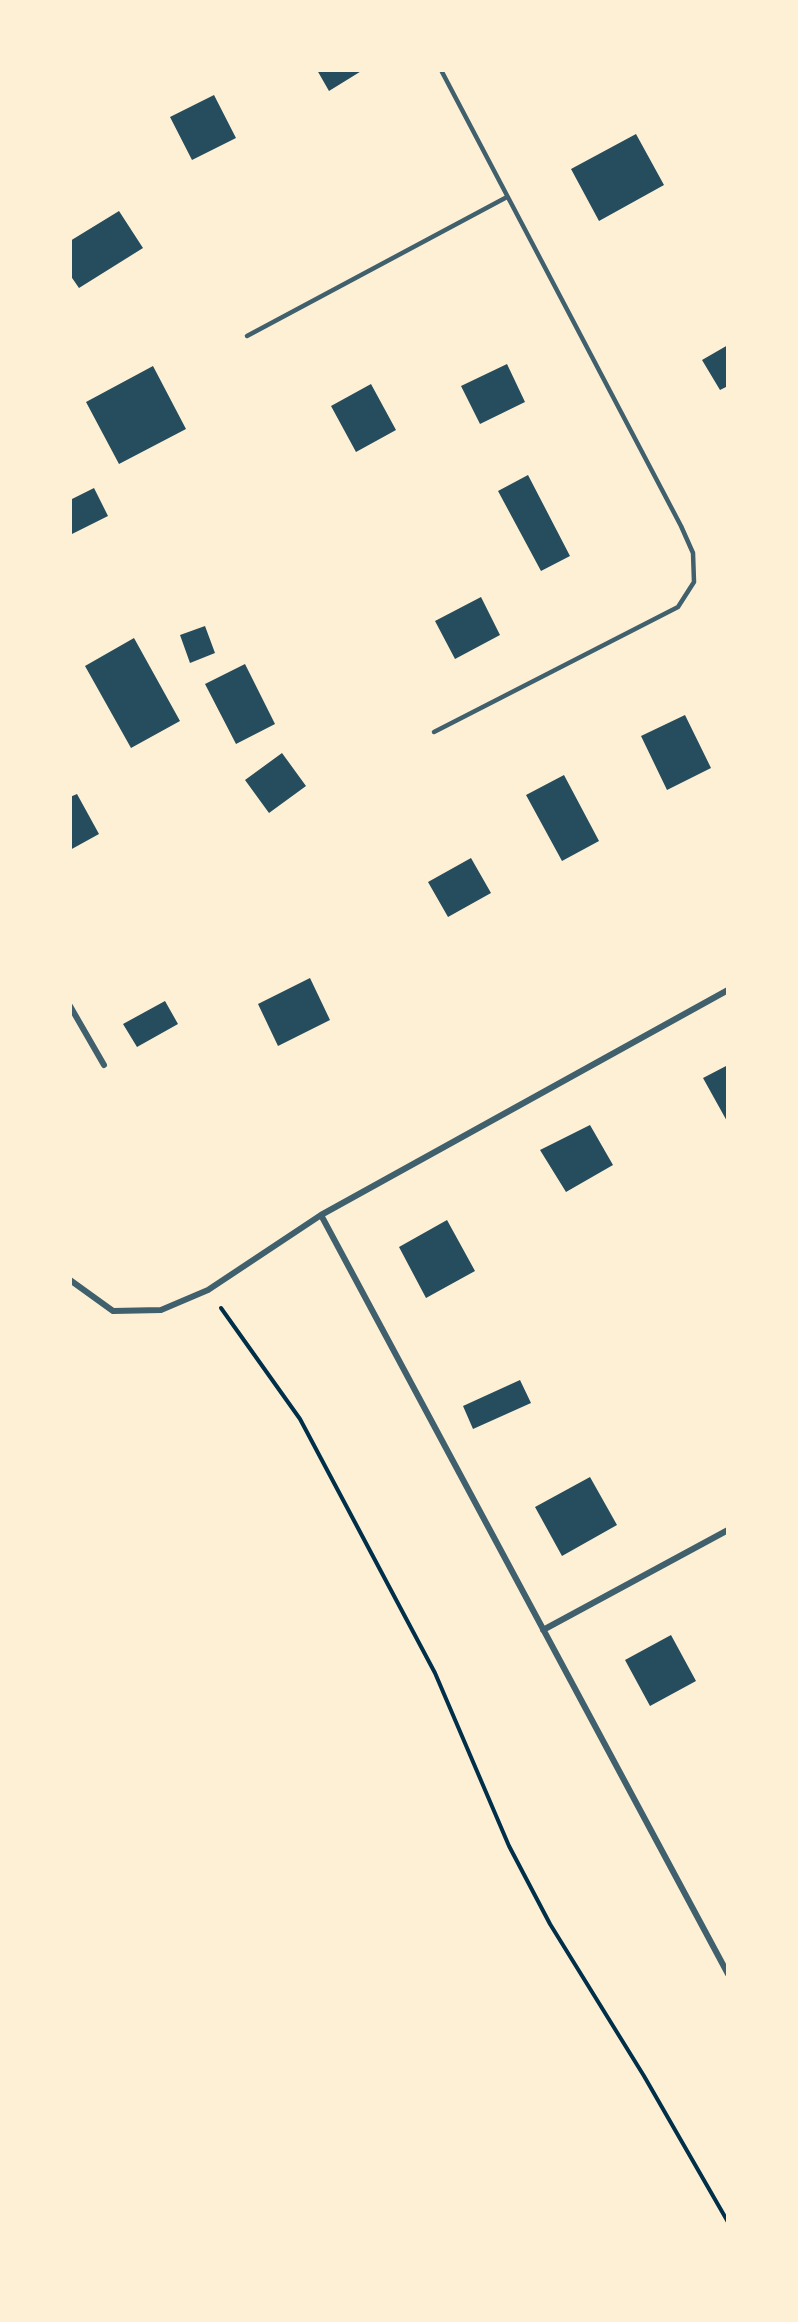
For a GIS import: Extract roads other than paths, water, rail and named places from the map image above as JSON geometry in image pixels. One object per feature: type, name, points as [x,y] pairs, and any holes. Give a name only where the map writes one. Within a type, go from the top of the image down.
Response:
[{"type":"street","points":[[70,1280],[113,1311],[161,1310],[208,1290],[321,1215],[728,990]]},
{"type":"street","points":[[70,1006],[104,1065]]},
{"type":"street","points":[[321,1215],[728,1974]]},
{"type":"street","points":[[543,1630],[728,1530]]},
{"type":"lane","points":[[434,732],[678,607],[694,582],[693,553],[681,526],[441,70]]},
{"type":"lane","points":[[247,336],[507,197]]}]
